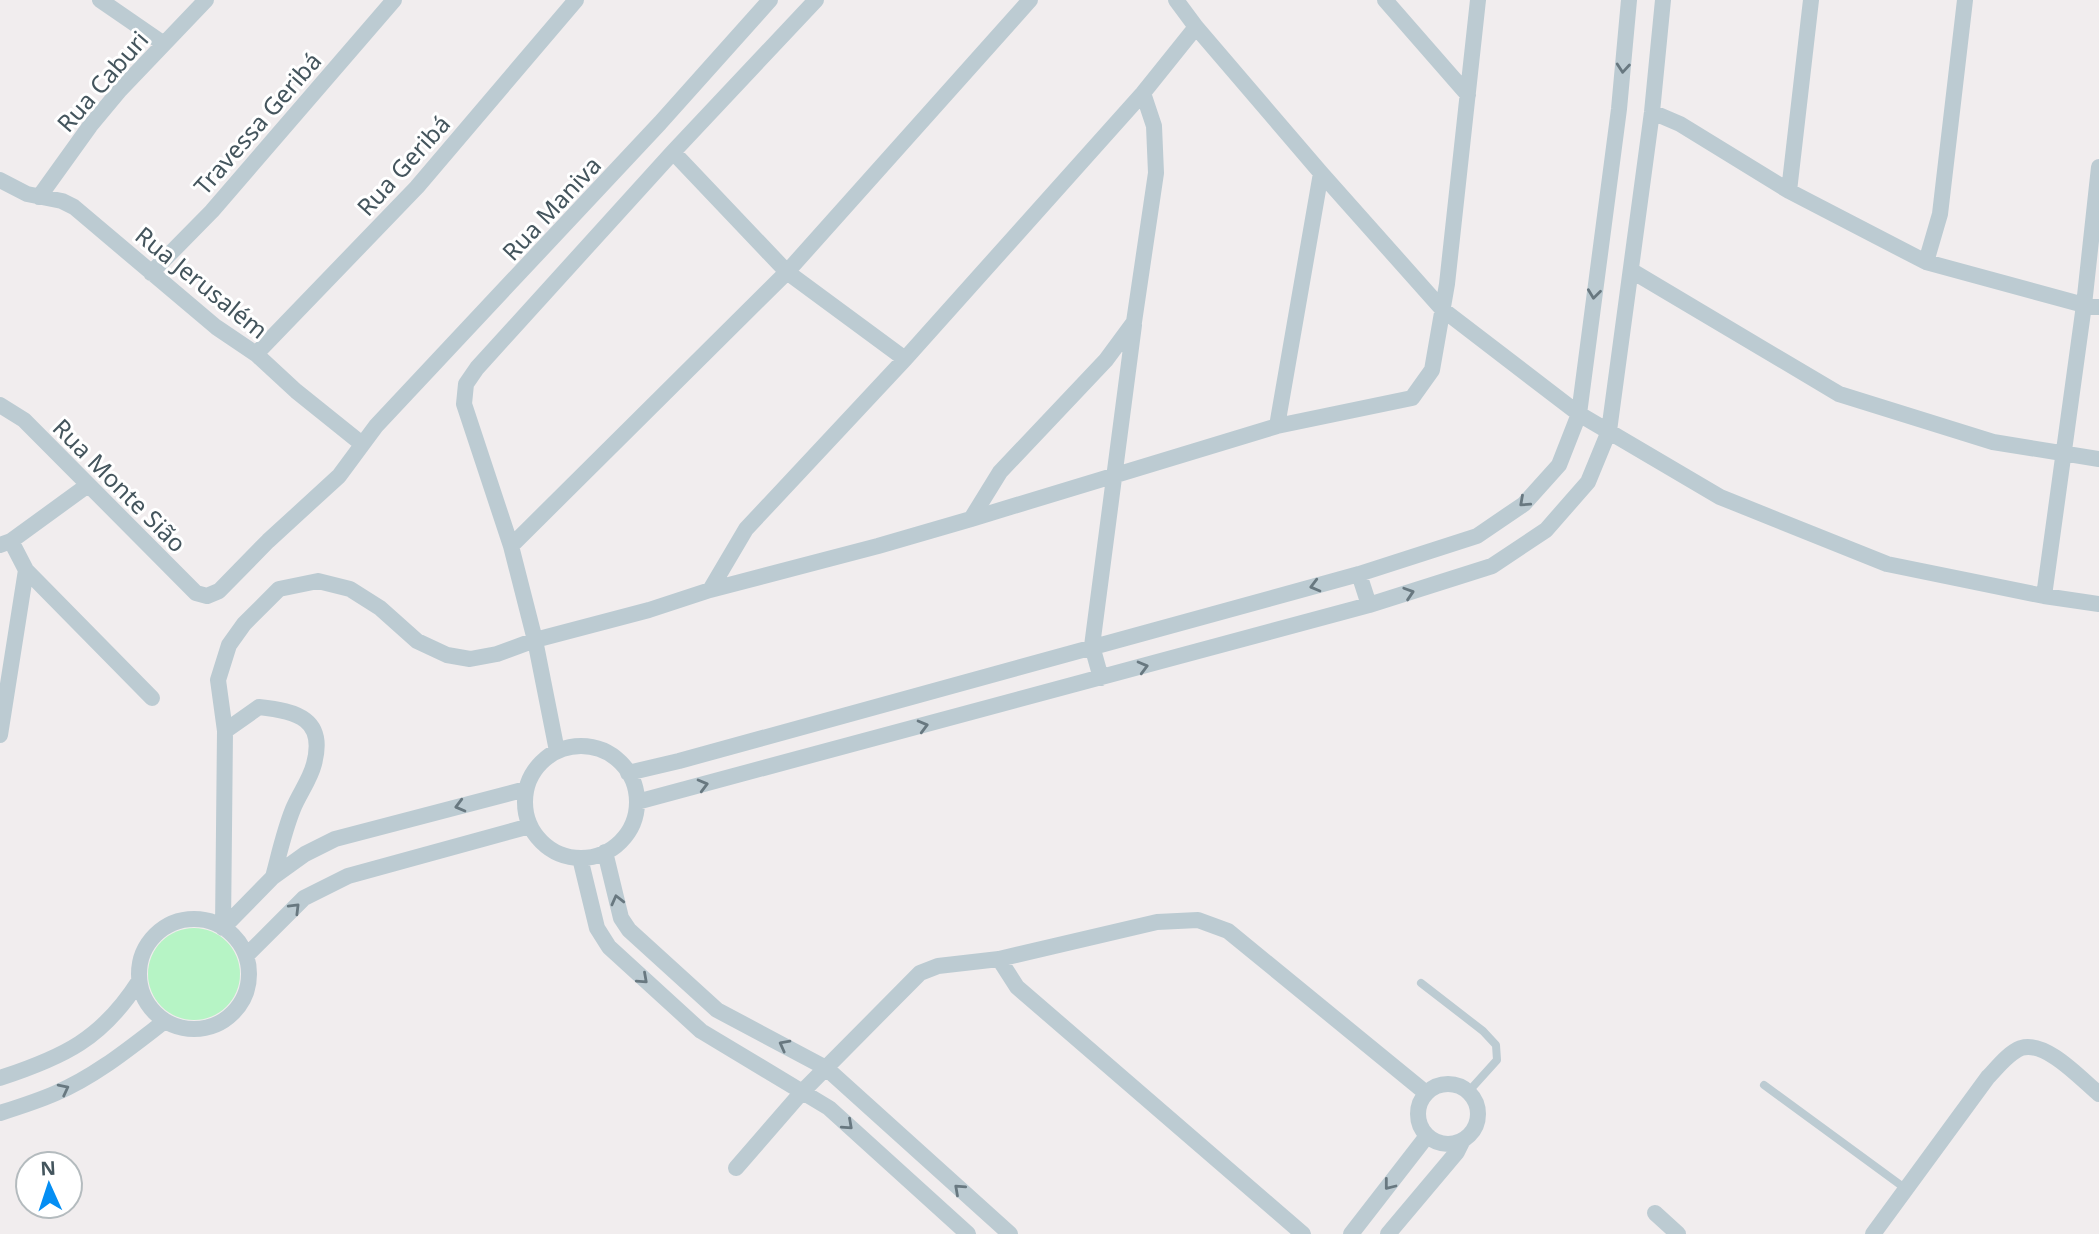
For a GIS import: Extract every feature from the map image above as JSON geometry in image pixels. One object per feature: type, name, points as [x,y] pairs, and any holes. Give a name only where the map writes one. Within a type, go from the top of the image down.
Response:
[{"type":"street","points":[[100,0],[164,44]]},
{"type":"street","name":"Rua Caburi","points":[[39,197],[90,127],[206,0]]},
{"type":"street","name":"Travessa Geribá","points":[[151,273],[212,211],[394,0]]},
{"type":"street","name":"Rua Geribá","points":[[256,354],[417,187],[576,0]]},
{"type":"street","name":"Rua Maniva","points":[[207,596],[219,591],[268,541],[339,476],[376,426],[660,123],[770,0]]},
{"type":"street","points":[[557,751],[511,545],[464,404],[466,384],[673,152],[816,0]]},
{"type":"street","points":[[511,545],[787,272],[1030,0]]},
{"type":"street","points":[[1176,0],[1321,173],[1442,309],[1579,414],[1720,497],[1887,564],[2045,596],[2099,604]]},
{"type":"street","points":[[1385,0],[1468,95]]},
{"type":"street","points":[[223,928],[225,731],[218,680],[229,645],[244,624],[279,589],[318,581],[350,589],[380,608],[417,641],[447,655],[470,659],[497,654],[534,640],[649,611],[710,590],[878,546],[1277,426],[1412,398],[1432,370],[1447,284],[1478,0]]},
{"type":"street","points":[[628,773],[1359,574],[1477,536],[1524,504],[1559,465],[1579,414],[1619,109],[1629,0]]},
{"type":"street","points":[[637,802],[1369,605],[1492,566],[1546,530],[1588,482],[1609,431],[1652,113],[1663,0]]},
{"type":"street","points":[[1789,191],[1811,0]]},
{"type":"street","points":[[1926,262],[1940,214],[1965,0]]},
{"type":"street","points":[[710,590],[746,529],[905,359],[1143,93],[1196,27]]},
{"type":"street","points":[[1101,678],[1092,646],[1156,173],[1154,126],[1143,93]]},
{"type":"street","points":[[1652,113],[1681,124],[1789,191],[1926,262],[2091,306]]},
{"type":"street","points":[[673,152],[787,272],[905,359]]},
{"type":"street","points":[[2045,596],[2064,454],[2091,306],[2099,167]]},
{"type":"street","points":[[1277,426],[1321,173]]},
{"type":"street","name":"Rua Jerusalém","points":[[0,180],[39,197],[62,201],[74,207],[216,327],[256,354],[296,391],[362,444]]},
{"type":"street","points":[[1632,271],[1839,394],[1993,442],[2099,459]]},
{"type":"street","points":[[971,519],[1000,472],[1107,360],[1134,322]]},
{"type":"street","name":"Rua Monte Sião","points":[[0,406],[24,420],[196,593],[207,596]]},
{"type":"street","points":[[88,485],[6,543],[26,570],[152,698]]},
{"type":"street","points":[[0,735],[26,570]]},
{"type":"street","points":[[1359,574],[1369,605]]},
{"type":"street","points":[[225,731],[259,707],[283,709],[306,718],[318,739],[314,766],[292,810],[273,877]]},
{"type":"street","points":[[582,746],[594,748],[617,758],[628,773],[636,790],[637,802],[631,827],[615,846],[605,852],[580,858],[556,852],[545,845],[530,826],[524,802],[526,789],[537,767],[557,751],[582,746]]},
{"type":"street","points":[[223,928],[273,877],[305,854],[335,839],[526,789]]},
{"type":"street","points":[[246,956],[304,898],[348,876],[530,826]]},
{"type":"street","points":[[605,852],[621,918],[629,930],[717,1010],[826,1068],[1010,1234]]},
{"type":"street","points":[[580,858],[597,928],[608,947],[701,1031],[829,1108],[968,1234]]},
{"type":"street","points":[[0,1078],[36,1066],[79,1044],[122,1007],[139,981],[142,957],[155,936],[176,923],[200,920],[223,928],[241,945],[246,956],[249,980],[241,1003],[233,1013],[224,1021],[201,1029],[176,1027],[165,1021],[147,1004],[139,981]]},
{"type":"street","points":[[736,1168],[802,1092],[920,973],[938,966],[999,959],[1157,922],[1198,920],[1228,932],[1426,1093]]},
{"type":"street","points":[[999,959],[1017,987],[1303,1234]]},
{"type":"street","points":[[0,1114],[57,1093],[84,1079],[165,1021]]},
{"type":"street","points":[[1873,1234],[1988,1077],[2010,1055],[2022,1048],[2037,1048],[2054,1056],[2099,1094]]},
{"type":"street","points":[[1442,1084],[1452,1084],[1469,1091],[1478,1108],[1479,1117],[1471,1135],[1463,1140],[1444,1144],[1427,1136],[1418,1120],[1418,1110],[1426,1093],[1442,1084]]},
{"type":"street","points":[[1351,1234],[1427,1136]]},
{"type":"street","points":[[1388,1234],[1452,1158],[1463,1140]]},
{"type":"street","points":[[1655,1213],[1678,1234]]},
{"type":"lane","points":[[1421,983],[1483,1031],[1496,1045],[1497,1060],[1469,1091]]},
{"type":"lane","points":[[1765,1085],[1907,1189]]},
{"type":"green space","points":[[185,928],[203,928],[220,935],[233,948],[240,965],[240,983],[233,1000],[220,1013],[203,1020],[185,1020],[168,1013],[155,1000],[148,983],[148,965],[155,948],[168,935]]}]
